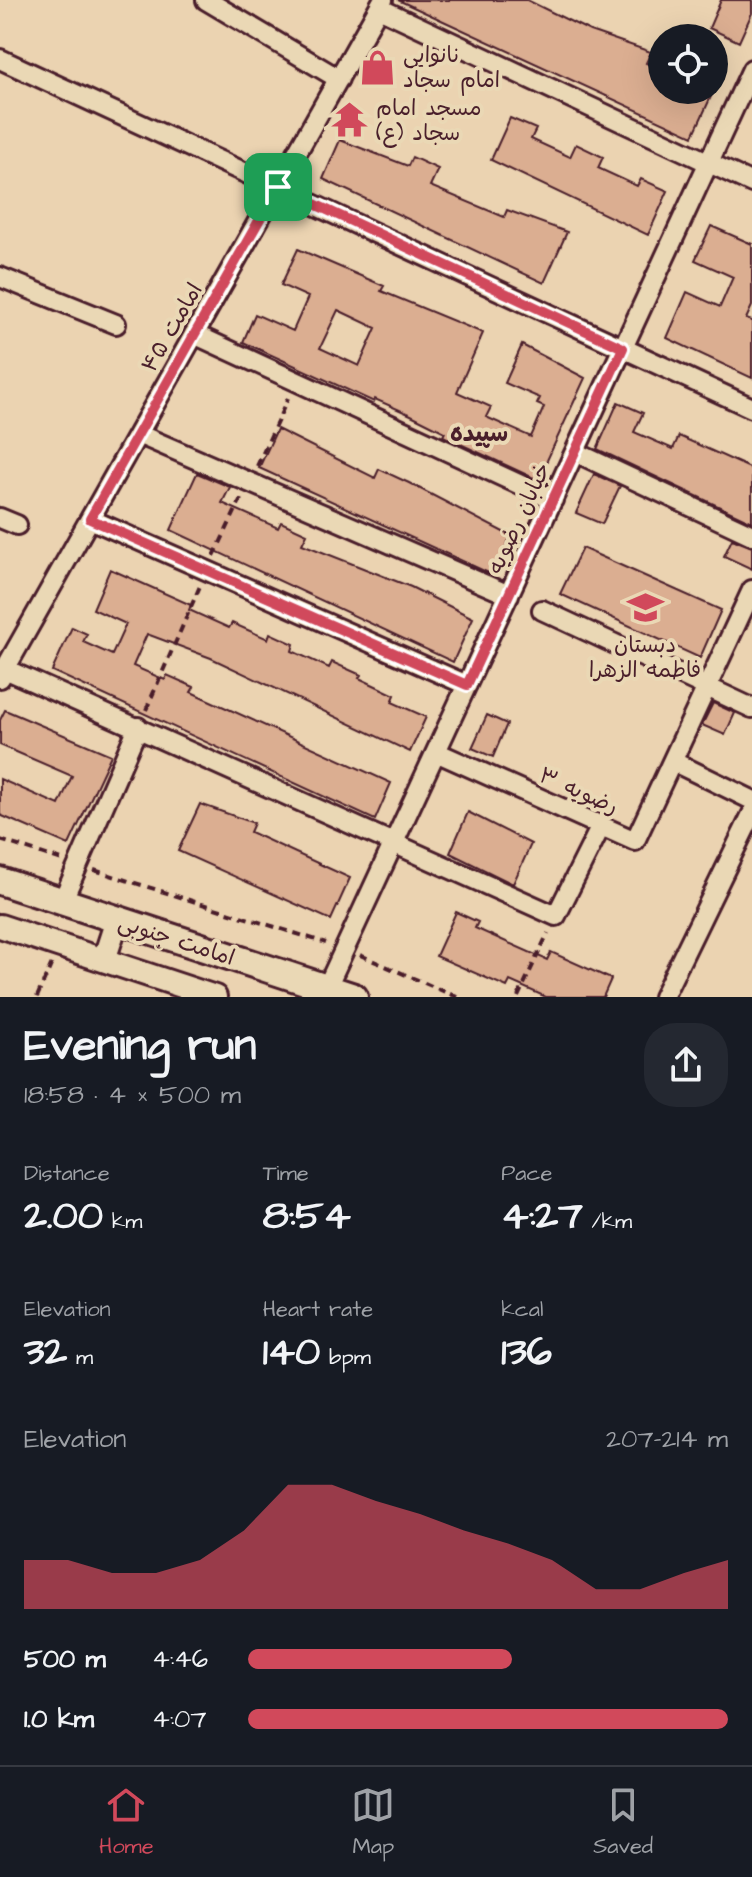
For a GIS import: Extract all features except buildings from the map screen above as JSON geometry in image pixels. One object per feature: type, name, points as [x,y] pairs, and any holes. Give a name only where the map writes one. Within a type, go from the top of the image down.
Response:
[{"type":"main road","name":"امامت جنوبی","points":[[0,881],[325,992],[354,997]]},
{"type":"street","points":[[206,0],[339,79]]},
{"type":"street","points":[[381,4],[752,183]]},
{"type":"street","name":"امامت ۴۵","points":[[2,673],[381,4]]},
{"type":"street","points":[[0,59],[752,408]]},
{"type":"street","name":"خیابان رضویه","points":[[325,992],[752,69]]},
{"type":"street","points":[[0,277],[116,324]]},
{"type":"street","points":[[194,334],[553,500]]},
{"type":"street","points":[[138,434],[509,595]]},
{"type":"street","points":[[575,452],[752,535]]},
{"type":"street","points":[[90,519],[467,685]]},
{"type":"street","name":"رضویه ۳","points":[[436,752],[635,841],[750,599]]},
{"type":"street","points":[[542,610],[752,708]]},
{"type":"street","points":[[2,673],[138,727],[556,916],[601,826]]},
{"type":"street","points":[[62,902],[138,727]]},
{"type":"street","points":[[670,995],[752,812],[674,762]]},
{"type":"street","points":[[104,960],[117,920]]},
{"type":"street","points":[[0,926],[215,997]]},
{"type":"path","points":[[0,840],[345,949],[457,997]]},
{"type":"path","points":[[518,997],[556,916]]},
{"type":"path","points":[[37,997],[59,946]]},
{"type":"place","name":"نانوایی امام سجاد","points":[[377,67]]},
{"type":"place","name":"مسجد امام سجاد (ع)","points":[[350,120]]},
{"type":"place","name":"دبستان فاطمه الزهرا","points":[[645,608]]},
{"type":"district","name":"سپیده","points":[[479,433]]},
{"type":"route","points":[[278,187],[623,348],[467,685],[90,519],[278,187]]}]
